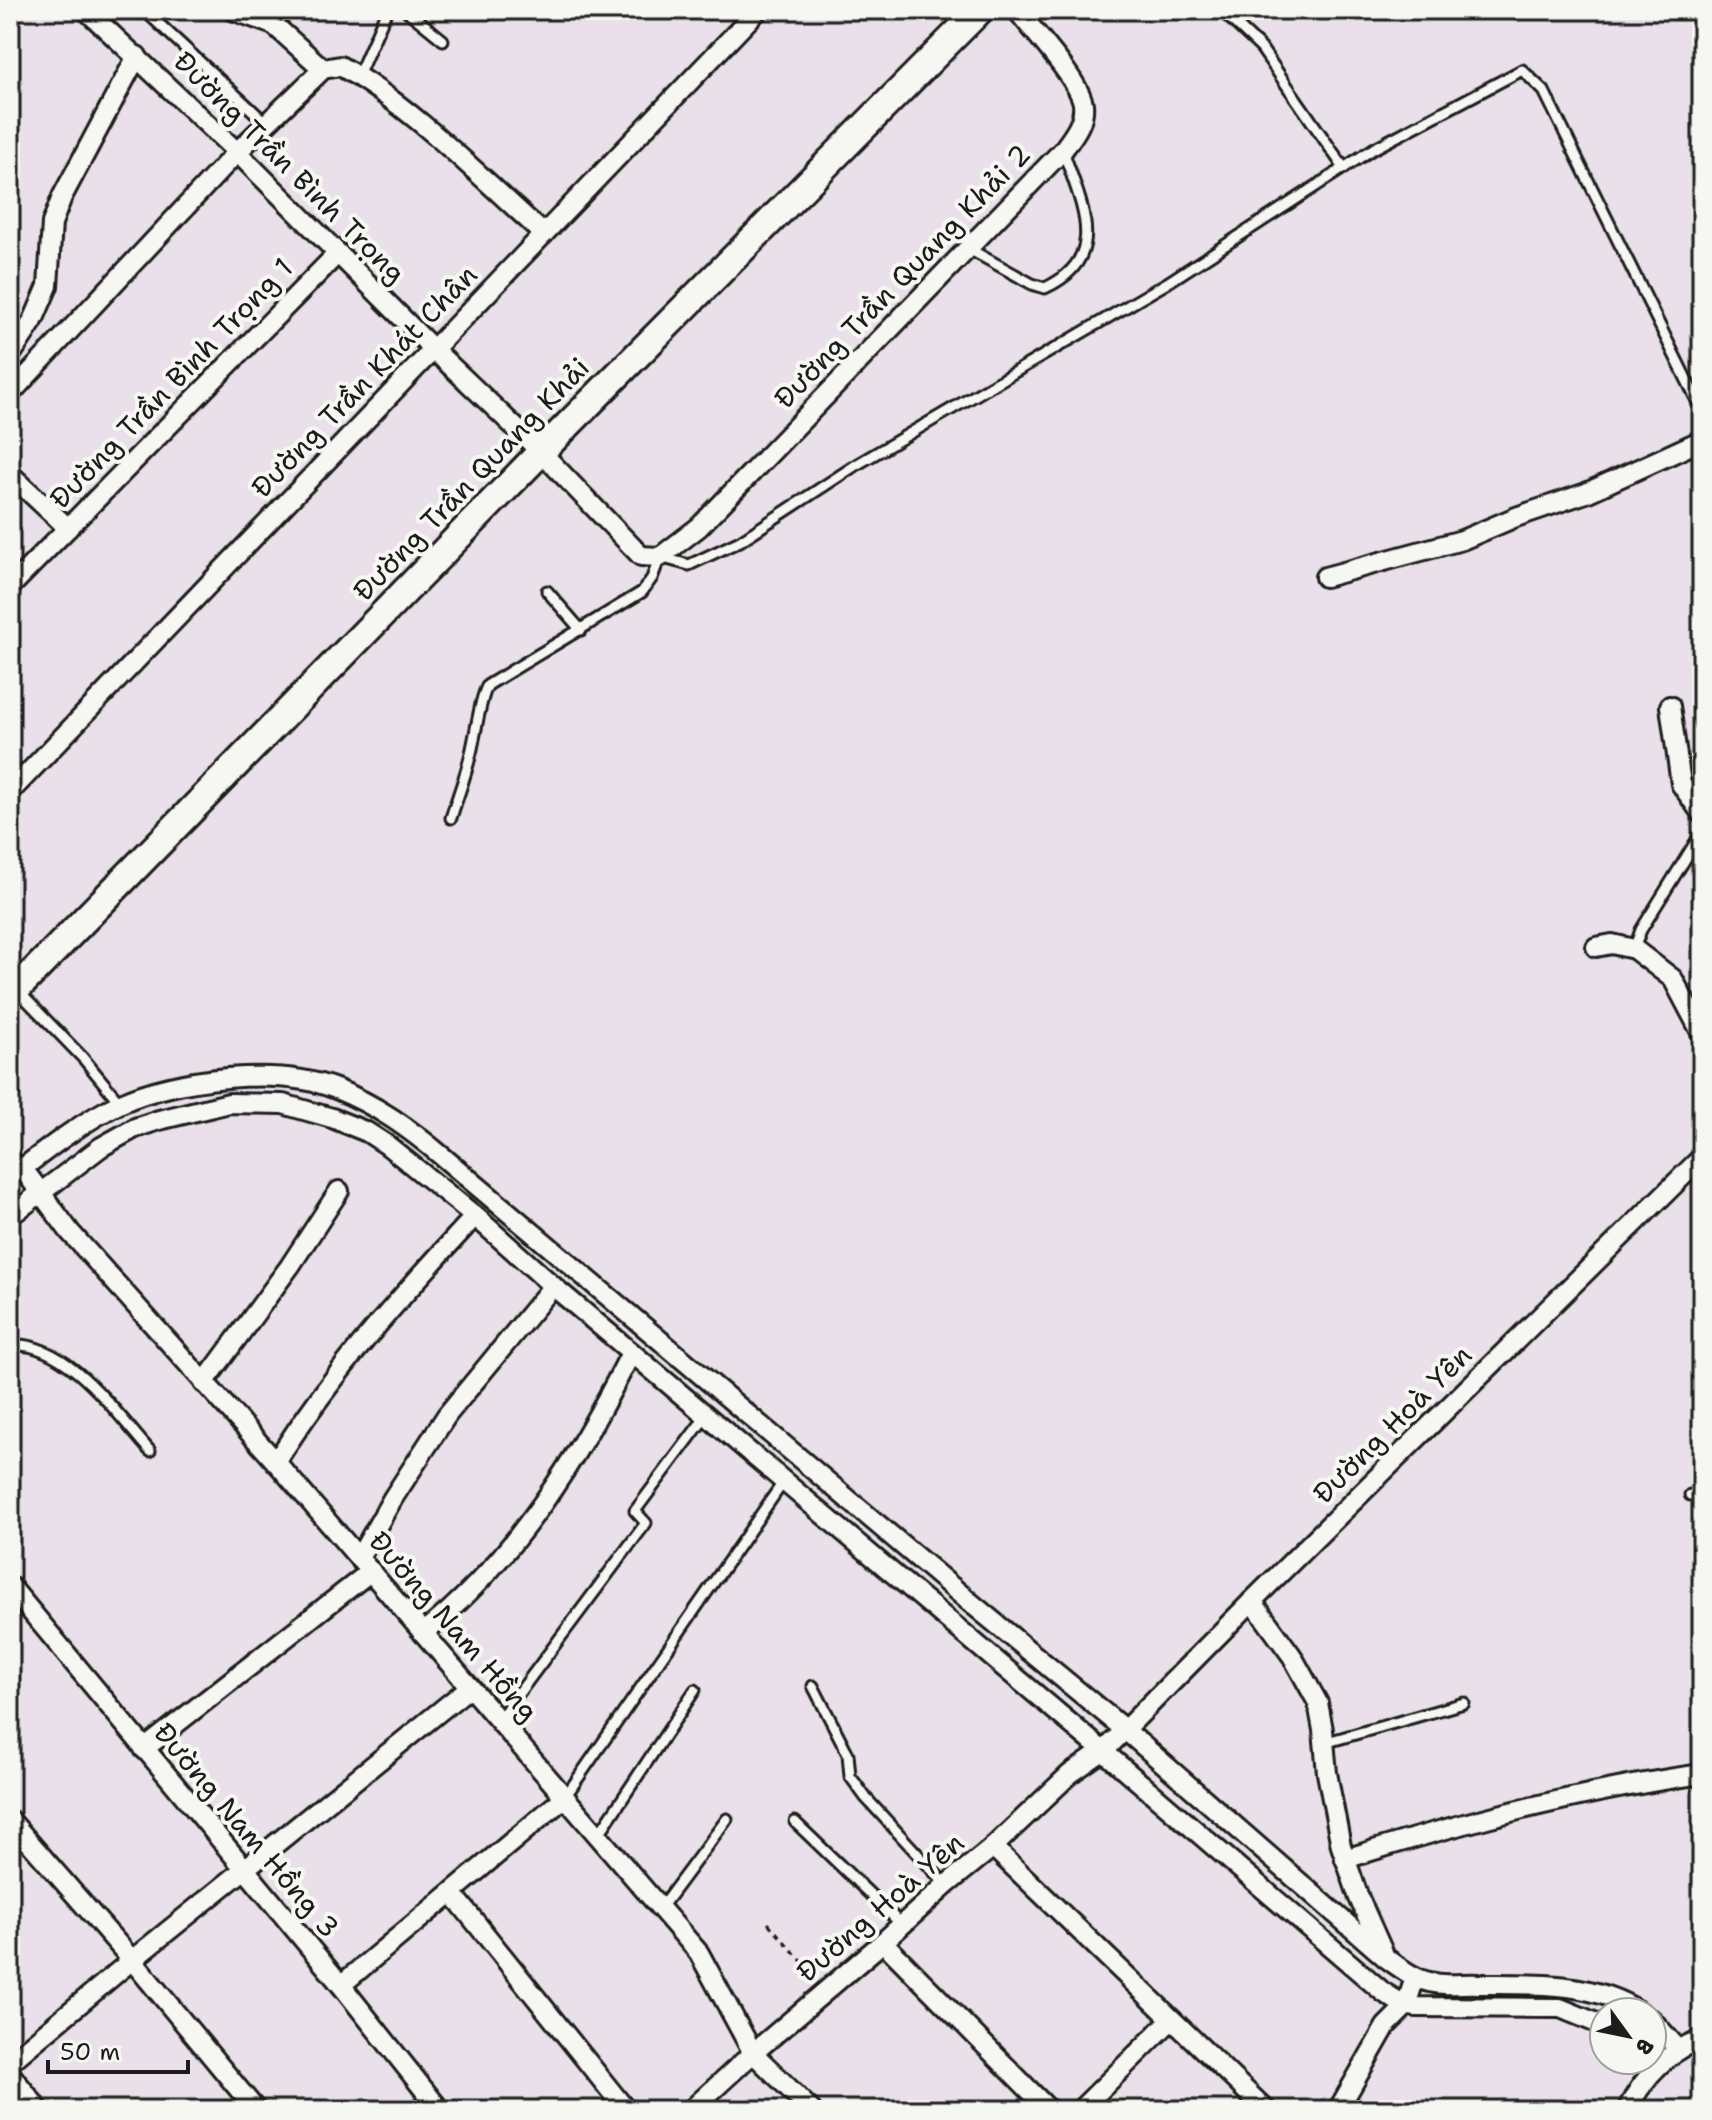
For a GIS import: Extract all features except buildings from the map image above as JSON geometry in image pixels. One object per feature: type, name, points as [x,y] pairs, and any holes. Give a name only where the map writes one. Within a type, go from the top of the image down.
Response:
[{"type":"main road","name":"Đường Trần Quang Khải","points":[[12,989],[980,10]]},
{"type":"main road","points":[[10,2080],[34,2110]]},
{"type":"street","name":"Đường Trần Bình Trọng","points":[[86,10],[237,152],[433,349],[541,452],[641,556],[660,557]]},
{"type":"street","points":[[232,10],[274,25],[323,69]]},
{"type":"street","name":"Đường Trần Khát Chân","points":[[10,792],[758,10]]},
{"type":"street","name":"Đường Trần Quang Khải 2","points":[[660,557],[699,527],[969,249],[1063,150],[1082,122],[1083,102],[1069,76],[1017,10]]},
{"type":"street","points":[[10,356],[33,321],[48,286],[52,223],[62,197],[137,56]]},
{"type":"street","points":[[10,394],[237,152],[323,69],[340,66],[358,76],[429,132],[544,234]]},
{"type":"street","name":"Đường Trần Bình Trọng 1","points":[[10,587],[338,253]]},
{"type":"street","points":[[1325,577],[1462,540],[1586,493],[1702,440]]},
{"type":"street","points":[[10,474],[68,528]]},
{"type":"street","points":[[1670,706],[1681,784],[1702,814]]},
{"type":"street","points":[[1596,947],[1612,944],[1634,949],[1673,979],[1702,1034]]},
{"type":"street","points":[[17,1170],[93,1119],[151,1091],[194,1081],[249,1077],[297,1081],[333,1088],[381,1110],[432,1147],[1123,1730],[1414,1980],[1581,1988],[1606,1996]]},
{"type":"street","points":[[10,1216],[101,1147],[135,1127],[229,1103],[283,1104],[367,1132],[475,1216],[631,1353],[1105,1749],[1371,1983],[1406,2004],[1440,2008],[1560,2008],[1588,2019]]},
{"type":"street","points":[[122,1105],[135,1127]]},
{"type":"street","name":"Đường Hoà Yên","points":[[691,2110],[993,1847],[1070,1774],[1105,1749],[1702,1157]]},
{"type":"street","name":"Đường Nam Hồng","points":[[17,1170],[40,1191],[70,1232],[276,1462],[699,1953],[753,2053],[811,2110]]},
{"type":"street","points":[[204,1383],[260,1309],[339,1191]]},
{"type":"street","points":[[276,1462],[343,1367],[398,1299],[475,1216]]},
{"type":"street","points":[[144,1749],[365,1565],[393,1498],[447,1415],[553,1286]]},
{"type":"street","points":[[423,1633],[441,1619],[494,1564],[529,1523],[602,1410],[631,1353]]},
{"type":"street","name":"Đường Nam Hồng 3","points":[[10,1586],[341,1985],[440,2110]]},
{"type":"street","points":[[1252,1601],[1305,1678],[1318,1703],[1327,1773],[1345,1859],[1386,1958]]},
{"type":"street","points":[[10,2062],[470,1687]]},
{"type":"street","points":[[1345,1859],[1509,1812],[1641,1783],[1702,1775]]},
{"type":"street","points":[[341,1985],[564,1798]]},
{"type":"street","points":[[10,1820],[132,1960],[256,2110]]},
{"type":"street","points":[[993,1847],[1266,2110]]},
{"type":"street","points":[[452,1893],[626,2110]]},
{"type":"street","points":[[883,1942],[1049,2110]]},
{"type":"street","points":[[1338,2110],[1386,2026],[1406,2004],[1414,1980]]},
{"type":"street","points":[[1080,2110],[1171,2020]]},
{"type":"street","points":[[1668,2038],[1679,2050]]},
{"type":"street","points":[[1668,2056],[1701,2038]]},
{"type":"street","points":[[1627,2110],[1645,2076]]},
{"type":"lane","points":[[144,10],[266,123]]},
{"type":"lane","points":[[358,76],[387,10]]},
{"type":"lane","points":[[406,10],[443,40]]},
{"type":"lane","points":[[1221,10],[1261,48],[1344,168]]},
{"type":"lane","points":[[451,818],[473,748],[482,693],[488,685],[642,592],[652,578],[660,557],[689,565],[740,541],[856,465],[1167,283],[1373,149],[1522,70],[1544,91],[1702,411]]},
{"type":"lane","points":[[969,249],[1032,284],[1045,288],[1062,280],[1077,264],[1085,249],[1087,233],[1063,150]]},
{"type":"lane","points":[[547,591],[581,630]]},
{"type":"lane","points":[[1634,949],[1641,930],[1702,832]]},
{"type":"lane","points":[[12,989],[83,1058],[122,1105]]},
{"type":"lane","points":[[10,1345],[23,1344],[47,1351],[87,1380],[150,1451]]},
{"type":"lane","points":[[498,1721],[646,1523],[635,1511],[706,1416]]},
{"type":"lane","points":[[564,1798],[784,1481]]},
{"type":"lane","points":[[1690,1495],[1702,1494]]},
{"type":"lane","points":[[813,1686],[848,1754],[850,1776],[866,1798],[946,1885]]},
{"type":"lane","points":[[597,1837],[695,1690]]},
{"type":"lane","points":[[1324,1743],[1464,1703]]},
{"type":"lane","points":[[660,1909],[727,1819]]},
{"type":"lane","points":[[795,1822],[901,1924]]},
{"type":"path","points":[[768,1923],[827,1990]]}]
